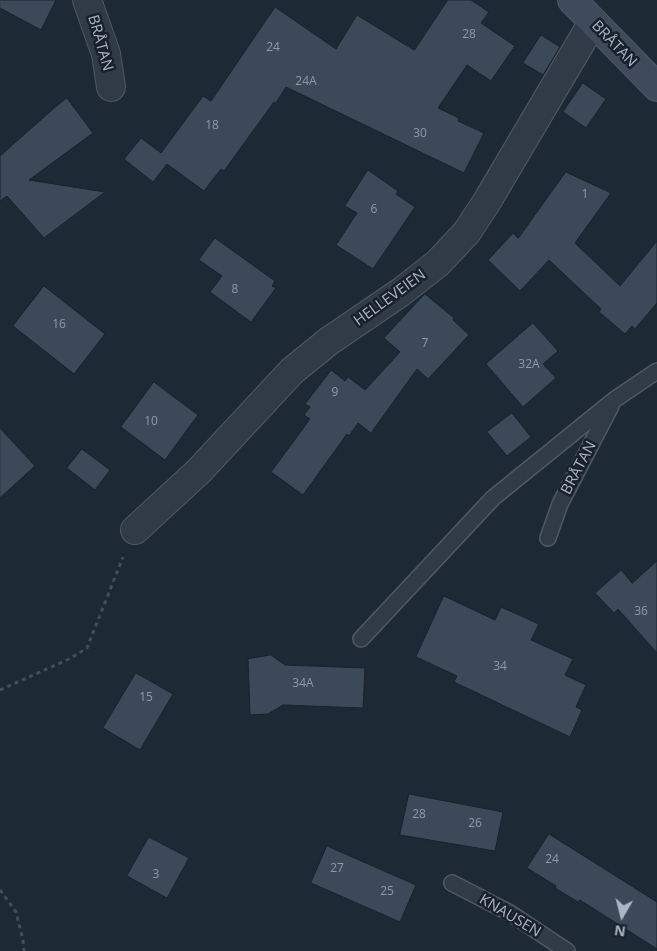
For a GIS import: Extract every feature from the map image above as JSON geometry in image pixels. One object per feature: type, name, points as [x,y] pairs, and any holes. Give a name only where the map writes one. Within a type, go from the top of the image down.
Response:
[{"type":"main road","name":"BRÅTAN","points":[[572,0],[657,87]]},
{"type":"street","name":"BRÅTAN","points":[[87,0],[106,54],[111,87]]},
{"type":"street","name":"HELLEVEIEN","points":[[135,530],[199,471],[292,371],[329,341],[416,280],[438,262],[467,232],[593,22]]},
{"type":"lane","points":[[361,639],[493,498],[614,400],[657,371]]},
{"type":"lane","name":"BRÅTAN","points":[[548,538],[560,504],[614,400]]},
{"type":"lane","name":"KNAUSEN","points":[[452,883],[510,913],[568,951]]},
{"type":"path","points":[[0,690],[87,648],[135,530]]},
{"type":"path","points":[[0,890],[16,912],[24,951]]},
{"type":"building","points":[[0,0],[56,0],[41,30],[0,8]]},
{"type":"building","points":[[448,0],[471,0],[489,12],[481,23],[515,46],[491,81],[467,65],[438,108],[459,118],[458,121],[484,133],[464,173],[286,87],[224,171],[221,169],[204,191],[167,164],[153,182],[124,159],[141,138],[161,153],[203,96],[211,101],[275,7],[336,49],[357,15],[414,50]]},
{"type":"building","points":[[541,35],[560,47],[543,75],[523,63]]},
{"type":"building","points":[[583,83],[606,99],[586,128],[563,112]]},
{"type":"building","points":[[67,98],[93,133],[29,180],[105,192],[44,238],[7,196],[0,201],[0,156]]},
{"type":"building","points":[[368,170],[398,191],[396,194],[415,207],[373,269],[336,245],[357,213],[345,206]]},
{"type":"building","points":[[566,172],[611,193],[575,243],[620,286],[657,241],[657,303],[635,329],[632,326],[625,334],[599,312],[601,309],[549,260],[520,291],[488,260],[513,233],[518,238]]},
{"type":"building","points":[[215,238],[275,281],[272,286],[276,288],[251,322],[210,292],[222,276],[199,260]]},
{"type":"building","points":[[44,286],[105,334],[74,374],[13,326]]},
{"type":"building","points":[[425,294],[454,318],[453,320],[469,335],[428,379],[417,369],[371,433],[358,423],[349,436],[347,434],[303,495],[271,472],[310,419],[304,415],[310,407],[305,404],[331,370],[345,381],[348,377],[365,390],[400,352],[384,338]]},
{"type":"building","points":[[533,323],[558,351],[543,364],[556,378],[523,407],[486,364]]},
{"type":"building","points":[[154,382],[198,415],[165,460],[121,427]]},
{"type":"building","points":[[512,413],[531,437],[507,456],[487,432]]},
{"type":"building","points":[[0,428],[35,466],[0,498]]},
{"type":"building","points":[[82,449],[110,470],[95,490],[67,468]]},
{"type":"building","points":[[657,561],[657,653],[618,609],[614,613],[595,593],[621,570],[632,583]]},
{"type":"building","points":[[444,596],[495,620],[501,607],[539,624],[531,640],[573,659],[565,675],[586,685],[576,707],[582,710],[570,737],[454,682],[457,676],[416,657]]},
{"type":"building","points":[[271,655],[285,665],[365,668],[363,708],[283,705],[268,714],[250,715],[248,659]]},
{"type":"building","points":[[136,673],[173,694],[140,750],[103,728]]},
{"type":"building","points":[[409,794],[503,812],[495,851],[400,835]]},
{"type":"building","points":[[549,834],[657,902],[657,949],[580,900],[578,902],[555,888],[556,886],[527,868]]},
{"type":"building","points":[[149,837],[189,858],[167,898],[127,876]]},
{"type":"building","points":[[327,846],[416,885],[400,922],[311,883]]}]
